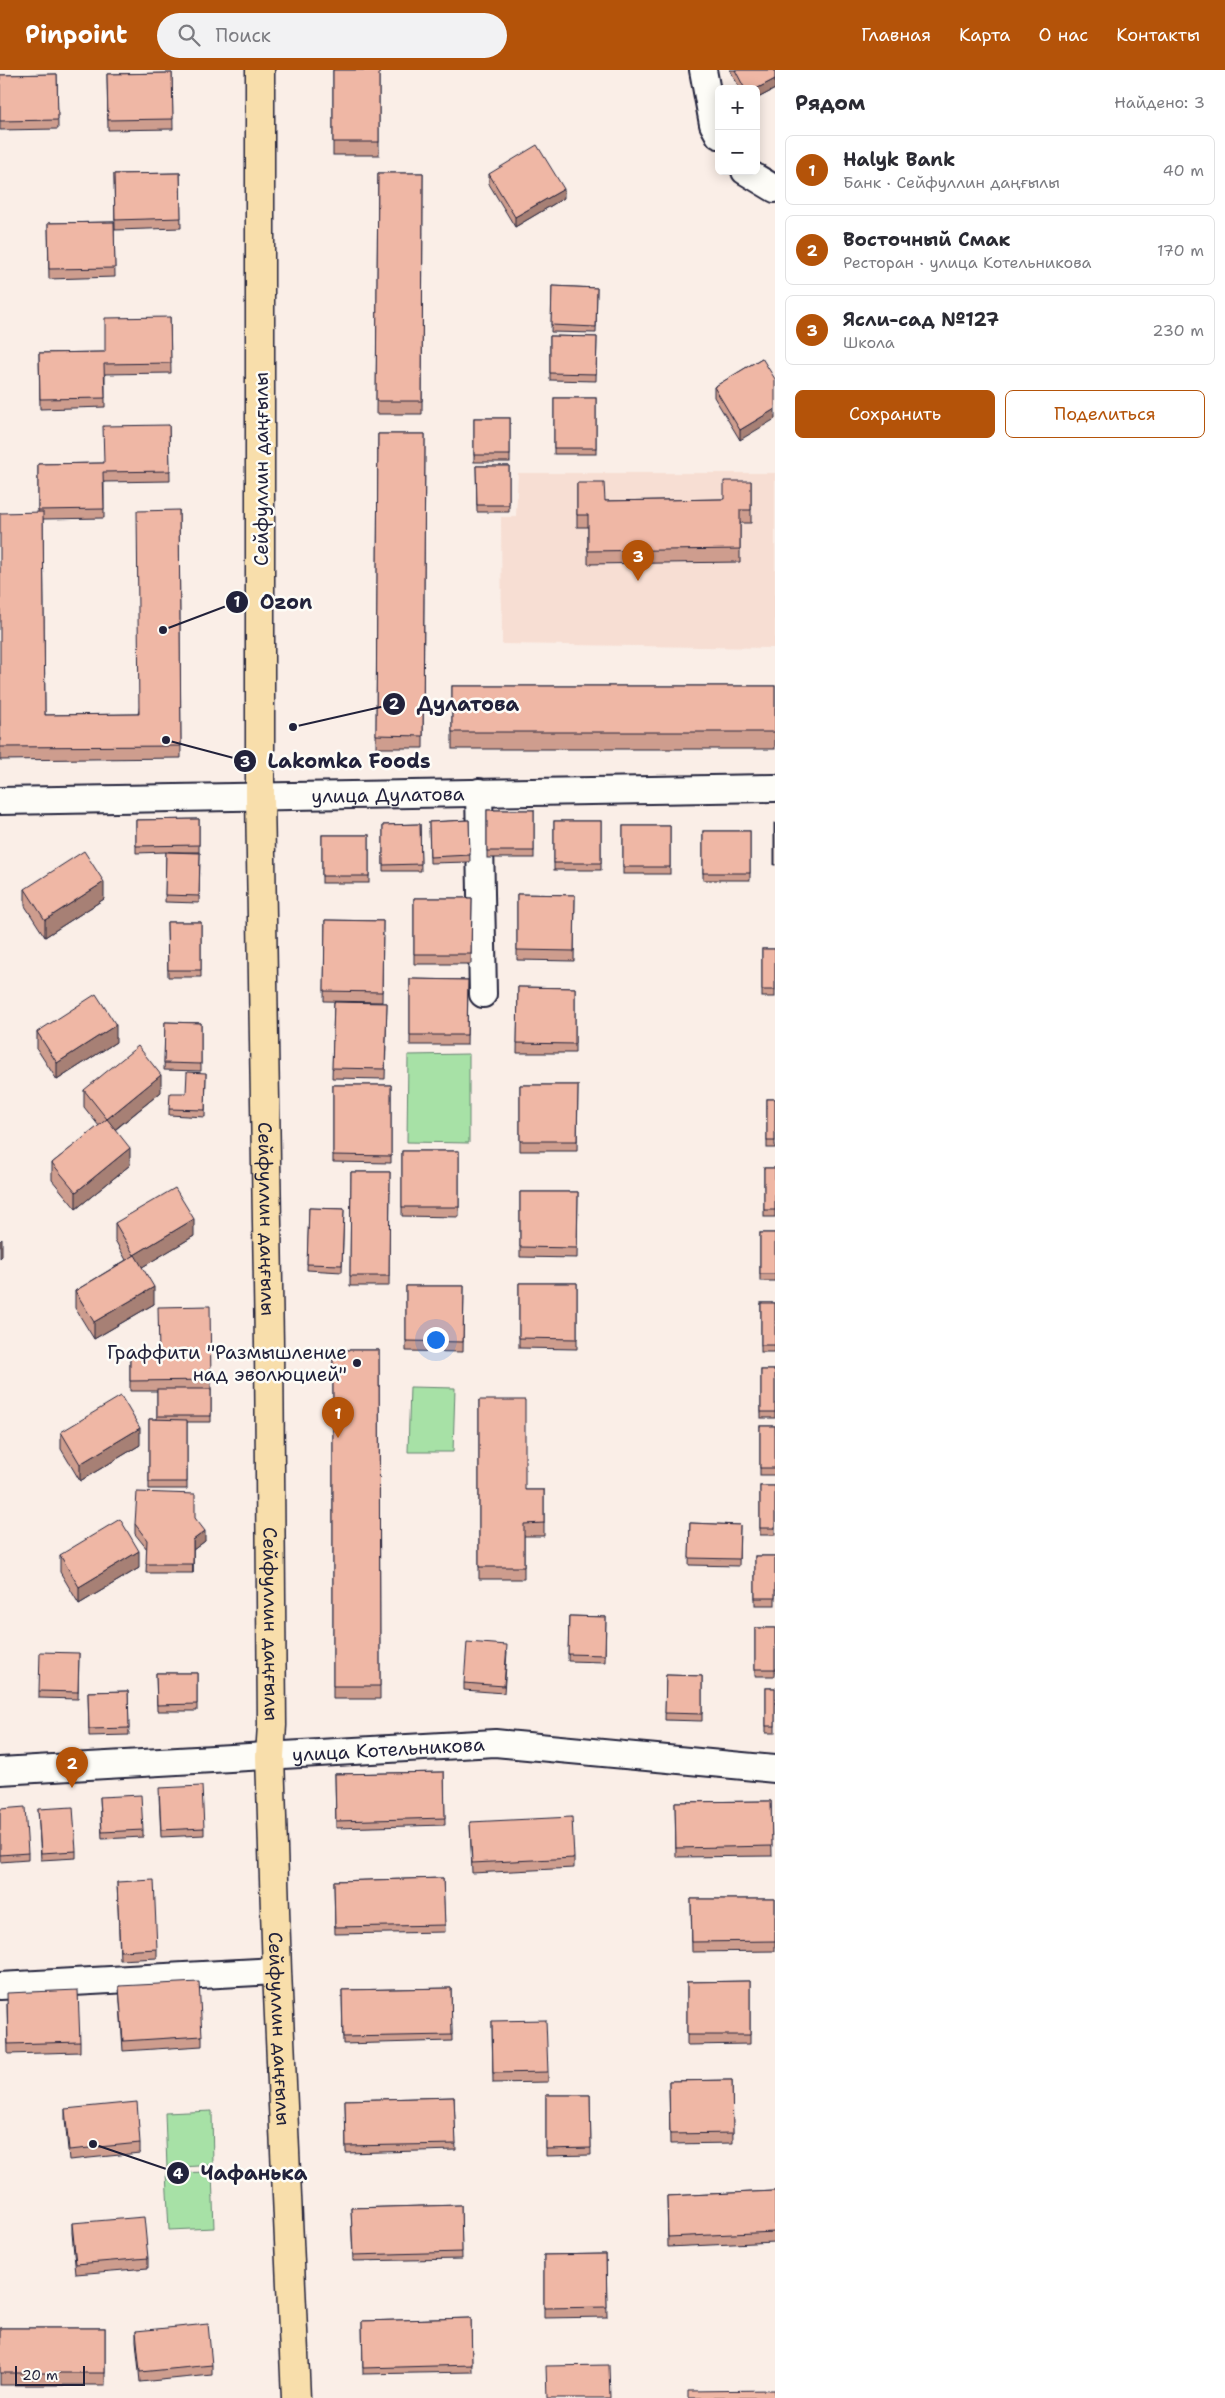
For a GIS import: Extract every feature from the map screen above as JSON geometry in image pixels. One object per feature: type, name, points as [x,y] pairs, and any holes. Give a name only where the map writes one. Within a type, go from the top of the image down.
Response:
[{"type":"main road","name":"Сейфуллин даңғылы","points":[[260,70],[260,796],[269,1365],[272,1724],[270,1756],[276,1971],[296,2398]]},
{"type":"street","points":[[703,70],[713,124],[716,130]]},
{"type":"street","points":[[752,175],[775,189]]},
{"type":"street","name":"улица Дулатова","points":[[0,801],[775,788]]},
{"type":"street","points":[[479,792],[483,994]]},
{"type":"street","name":"улица Котельникова","points":[[0,1771],[495,1743],[775,1769]]},
{"type":"street","points":[[0,1986],[276,1971]]},
{"type":"shaded area","points":[[518,473],[775,473],[775,648],[502,644],[501,517],[516,517]]},
{"type":"green space","points":[[469,1054],[469,1143],[407,1142],[408,1055]]},
{"type":"green space","points":[[410,1387],[455,1388],[453,1452],[408,1452]]},
{"type":"green space","points":[[212,2111],[213,2165],[167,2168],[165,2113]]},
{"type":"green space","points":[[212,2172],[214,2228],[169,2230],[166,2173]]},
{"type":"building","points":[[333,70],[379,70],[379,142],[333,142]]},
{"type":"building","points":[[735,70],[775,70],[775,79],[760,87],[760,85],[743,85]]},
{"type":"building","points":[[172,73],[173,119],[108,120],[107,74]]},
{"type":"building","points":[[57,74],[58,120],[0,121],[0,75]]},
{"type":"building","points":[[537,145],[564,189],[515,217],[489,174]]},
{"type":"building","points":[[180,173],[181,218],[115,220],[114,174]]},
{"type":"building","points":[[378,173],[423,173],[422,401],[376,401]]},
{"type":"building","points":[[114,222],[115,268],[49,269],[48,223]]},
{"type":"building","points":[[552,286],[597,288],[596,327],[551,325]]},
{"type":"building","points":[[170,317],[171,363],[104,364],[105,398],[40,399],[39,353],[105,352],[105,318]]},
{"type":"building","points":[[550,336],[597,337],[596,374],[550,373]]},
{"type":"building","points":[[762,358],[775,379],[775,409],[740,430],[714,387]]},
{"type":"building","points":[[554,398],[596,398],[596,448],[554,448]]},
{"type":"building","points":[[474,418],[510,418],[510,455],[474,455]]},
{"type":"building","points":[[169,425],[170,471],[103,472],[104,509],[38,510],[38,464],[104,463],[103,426]]},
{"type":"building","points":[[378,434],[425,434],[423,736],[376,735]]},
{"type":"building","points":[[476,466],[509,466],[509,505],[477,505]]},
{"type":"building","points":[[724,481],[751,481],[751,510],[740,510],[740,549],[588,551],[588,515],[577,515],[577,483],[604,483],[605,501],[724,499]]},
{"type":"building","points":[[179,510],[181,746],[0,747],[0,513],[43,512],[45,715],[139,714],[137,511]]},
{"type":"building","points":[[452,686],[775,686],[775,732],[452,732]]},
{"type":"building","points":[[487,810],[534,810],[534,851],[487,851]]},
{"type":"building","points":[[199,819],[199,845],[136,846],[136,820]]},
{"type":"building","points":[[469,820],[470,855],[430,857],[429,822]]},
{"type":"building","points":[[554,821],[601,821],[601,863],[554,863]]},
{"type":"building","points":[[775,823],[775,865],[774,865]]},
{"type":"building","points":[[420,824],[421,864],[383,865],[383,825]]},
{"type":"building","points":[[623,826],[670,826],[670,867],[623,867]]},
{"type":"building","points":[[703,831],[750,831],[750,873],[703,873]]},
{"type":"building","points":[[322,835],[369,835],[369,876],[322,876]]},
{"type":"building","points":[[84,851],[104,882],[45,920],[25,889]]},
{"type":"building","points":[[166,852],[200,853],[199,896],[165,895]]},
{"type":"building","points":[[517,894],[575,895],[574,951],[517,950]]},
{"type":"building","points":[[414,898],[472,898],[471,954],[414,954]]},
{"type":"building","points":[[325,920],[383,921],[382,992],[324,991]]},
{"type":"building","points":[[167,922],[201,922],[201,970],[168,970]]},
{"type":"building","points":[[762,949],[775,949],[775,990],[762,990]]},
{"type":"building","points":[[410,979],[468,980],[467,1035],[410,1035]]},
{"type":"building","points":[[518,987],[575,988],[575,1044],[517,1043]]},
{"type":"building","points":[[96,994],[116,1025],[57,1063],[37,1032]]},
{"type":"building","points":[[334,1002],[387,1003],[385,1069],[332,1068]]},
{"type":"building","points":[[165,1022],[201,1023],[201,1064],[164,1063]]},
{"type":"building","points":[[138,1046],[161,1075],[107,1119],[84,1090]]},
{"type":"building","points":[[187,1072],[206,1073],[205,1110],[169,1109],[170,1093],[186,1093]]},
{"type":"building","points":[[333,1085],[391,1085],[391,1156],[333,1155]]},
{"type":"building","points":[[520,1085],[578,1085],[577,1141],[520,1141]]},
{"type":"building","points":[[767,1099],[775,1099],[775,1141],[767,1141]]},
{"type":"building","points":[[107,1119],[130,1148],[76,1192],[52,1163]]},
{"type":"building","points":[[402,1151],[459,1151],[459,1207],[402,1207]]},
{"type":"building","points":[[764,1168],[775,1168],[775,1210],[764,1210]]},
{"type":"building","points":[[351,1172],[390,1172],[389,1276],[350,1276]]},
{"type":"building","points":[[175,1188],[194,1219],[134,1255],[115,1223]]},
{"type":"building","points":[[520,1192],[578,1192],[577,1248],[520,1247]]},
{"type":"building","points":[[309,1208],[344,1209],[342,1265],[307,1264]]},
{"type":"building","points":[[760,1233],[775,1233],[775,1274],[760,1274]]},
{"type":"building","points":[[135,1255],[154,1287],[94,1322],[75,1291]]},
{"type":"building","points":[[519,1283],[577,1283],[577,1339],[519,1338]]},
{"type":"building","points":[[406,1286],[464,1286],[463,1342],[406,1341]]},
{"type":"building","points":[[761,1303],[775,1303],[775,1345],[761,1345]]},
{"type":"building","points":[[210,1306],[211,1380],[130,1381],[130,1354],[159,1353],[158,1307]]},
{"type":"building","points":[[333,1350],[379,1350],[380,1686],[333,1686]]},
{"type":"building","points":[[761,1370],[775,1370],[775,1412],[761,1412]]},
{"type":"building","points":[[157,1389],[211,1389],[211,1416],[157,1416]]},
{"type":"building","points":[[121,1396],[140,1428],[80,1464],[61,1432]]},
{"type":"building","points":[[479,1400],[525,1400],[525,1490],[544,1490],[544,1523],[524,1524],[524,1567],[479,1567]]},
{"type":"building","points":[[149,1419],[187,1420],[187,1482],[149,1482]]},
{"type":"building","points":[[760,1426],[775,1426],[775,1468],[760,1468]]},
{"type":"building","points":[[760,1486],[775,1486],[775,1528],[760,1528]]},
{"type":"building","points":[[137,1492],[195,1494],[195,1518],[205,1531],[193,1540],[193,1564],[146,1564],[147,1540],[135,1524]]},
{"type":"building","points":[[120,1519],[139,1551],[79,1587],[60,1555]]},
{"type":"building","points":[[690,1523],[740,1525],[739,1559],[689,1558]]},
{"type":"building","points":[[755,1556],[775,1556],[775,1598],[755,1598]]},
{"type":"building","points":[[569,1616],[606,1617],[605,1655],[568,1654]]},
{"type":"building","points":[[755,1628],[775,1628],[775,1669],[755,1669]]},
{"type":"building","points":[[467,1642],[507,1645],[504,1686],[464,1683]]},
{"type":"building","points":[[40,1652],[79,1653],[78,1692],[39,1691]]},
{"type":"building","points":[[156,1673],[197,1673],[197,1704],[157,1705]]},
{"type":"building","points":[[666,1675],[702,1676],[702,1714],[665,1713]]},
{"type":"building","points":[[766,1688],[775,1688],[775,1726],[766,1726]]},
{"type":"building","points":[[128,1691],[129,1728],[89,1729],[88,1692]]},
{"type":"building","points":[[444,1772],[445,1818],[336,1821],[335,1774]]},
{"type":"building","points":[[202,1786],[204,1828],[161,1830],[159,1788]]},
{"type":"building","points":[[141,1795],[143,1830],[102,1832],[100,1797]]},
{"type":"building","points":[[771,1801],[772,1846],[676,1848],[675,1802]]},
{"type":"building","points":[[25,1807],[28,1853],[0,1855],[0,1809]]},
{"type":"building","points":[[73,1807],[76,1851],[41,1853],[38,1809]]},
{"type":"building","points":[[572,1817],[574,1858],[472,1863],[470,1822]]},
{"type":"building","points":[[443,1878],[445,1925],[335,1927],[334,1881]]},
{"type":"building","points":[[154,1880],[157,1949],[120,1951],[117,1882]]},
{"type":"building","points":[[691,1899],[775,1899],[775,1941],[692,1942]]},
{"type":"building","points":[[750,1981],[750,2035],[687,2035],[687,1982]]},
{"type":"building","points":[[199,1982],[202,2036],[123,2041],[119,1986]]},
{"type":"building","points":[[451,1988],[452,2035],[343,2037],[342,1990]]},
{"type":"building","points":[[78,1990],[80,2042],[8,2044],[7,1993]]},
{"type":"building","points":[[546,2020],[548,2072],[493,2073],[492,2021]]},
{"type":"building","points":[[732,2080],[733,2133],[670,2134],[669,2081]]},
{"type":"building","points":[[546,2095],[590,2095],[591,2148],[546,2149]]},
{"type":"building","points":[[454,2097],[456,2144],[346,2146],[345,2100]]},
{"type":"building","points":[[137,2102],[140,2143],[69,2150],[65,2109]]},
{"type":"building","points":[[775,2191],[775,2232],[668,2237],[667,2196]]},
{"type":"building","points":[[461,2205],[462,2252],[353,2255],[351,2208]]},
{"type":"building","points":[[144,2217],[148,2258],[76,2264],[72,2223]]},
{"type":"building","points":[[606,2254],[607,2307],[544,2308],[544,2255]]},
{"type":"building","points":[[471,2318],[472,2365],[363,2368],[362,2321]]},
{"type":"building","points":[[208,2324],[212,2365],[140,2372],[136,2331]]},
{"type":"building","points":[[0,2328],[105,2328],[105,2373],[0,2373]]},
{"type":"building","points":[[609,2365],[610,2398],[547,2398],[546,2366]]},
{"type":"building","points":[[775,2390],[775,2398],[688,2398],[688,2391]]},
{"type":"place","name":"Ясли-сад №127","points":[[638,581]]},
{"type":"place","name":"Ozon","points":[[163,630]]},
{"type":"place","name":"Дулатова","points":[[293,727]]},
{"type":"place","name":"Lakomka Foods","points":[[166,740]]},
{"type":"place","name":"Граффити \"Размышление над эволюцией\"","points":[[357,1363]]},
{"type":"place","name":"Halyk Bank","points":[[338,1438]]},
{"type":"place","name":"Восточный Смак","points":[[72,1788]]},
{"type":"place","name":"Чафанька","points":[[93,2144]]}]
